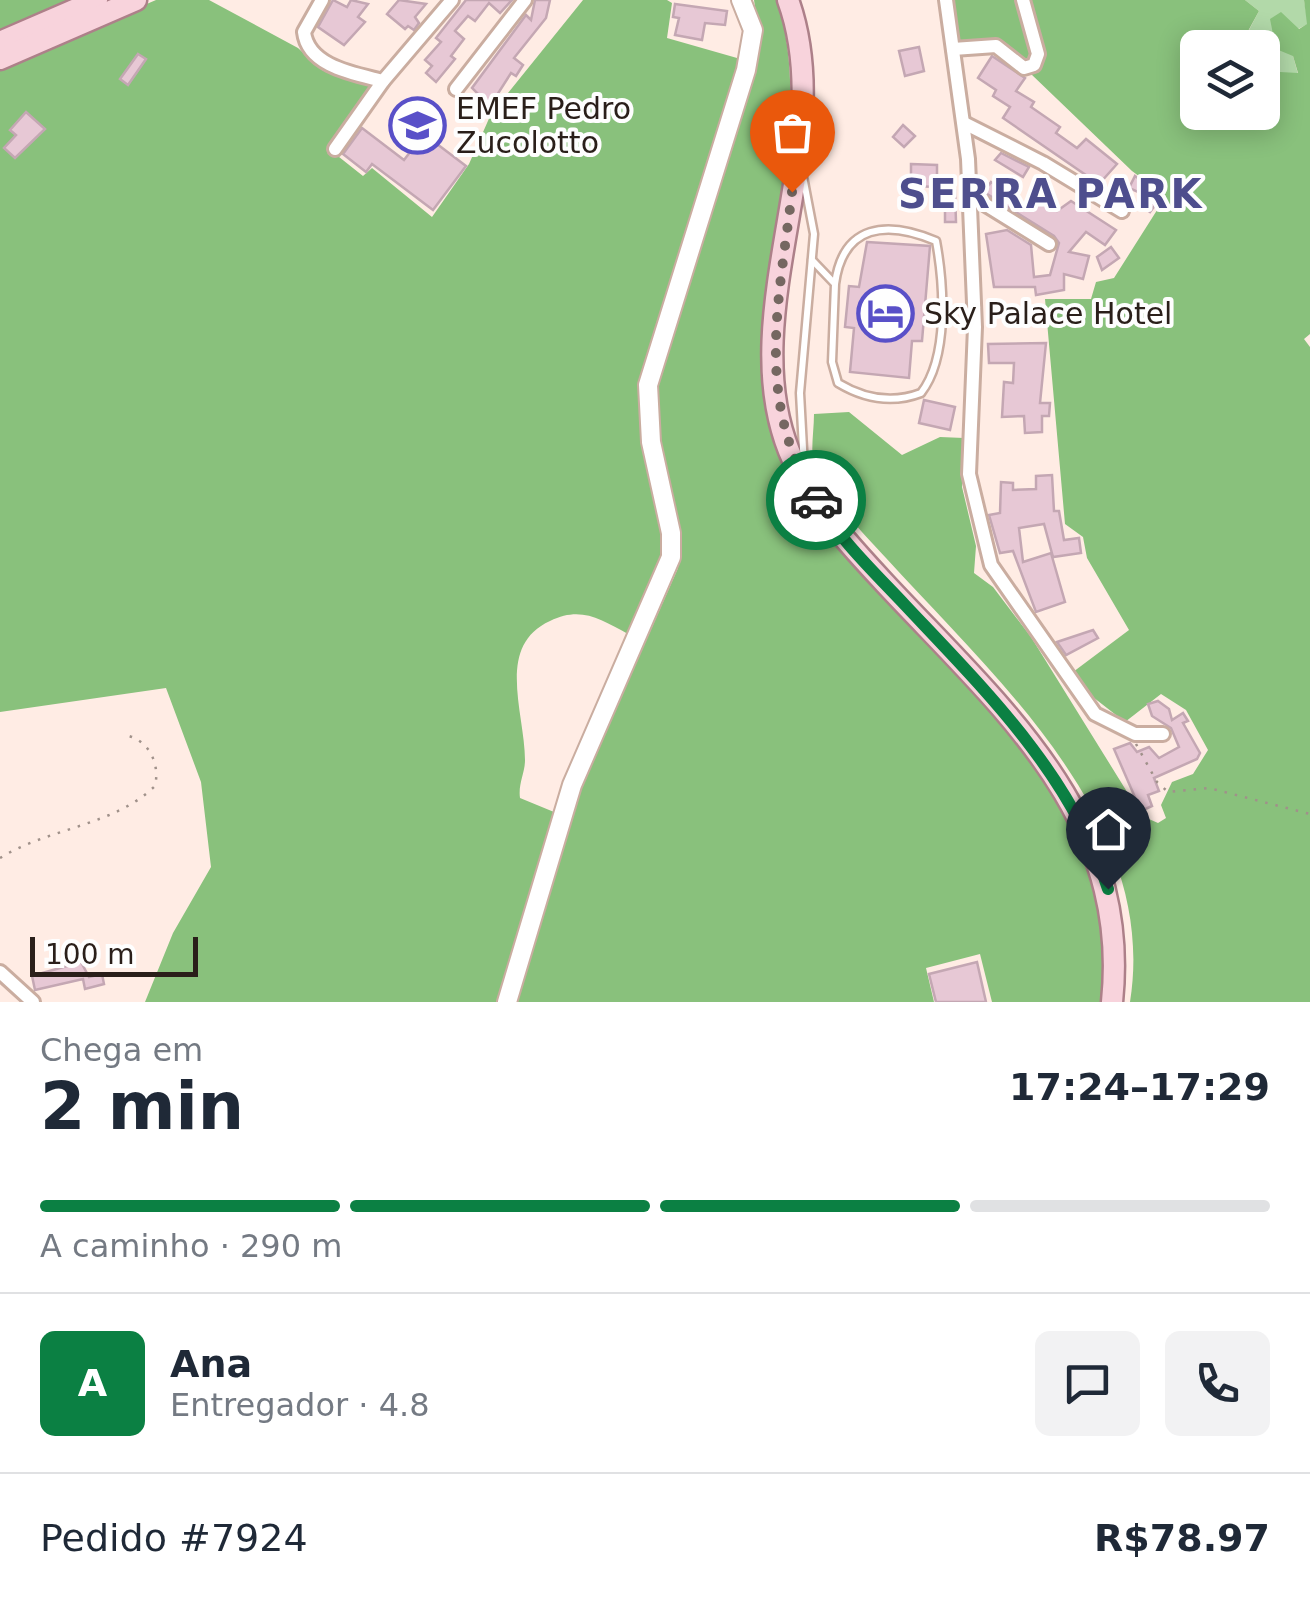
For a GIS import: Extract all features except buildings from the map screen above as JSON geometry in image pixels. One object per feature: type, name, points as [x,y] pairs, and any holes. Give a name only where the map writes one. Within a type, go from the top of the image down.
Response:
[{"type":"main road","points":[[0,42],[97,0]]},
{"type":"main road","points":[[0,59],[136,0]]},
{"type":"main road","points":[[507,1002],[572,785],[671,558],[671,533],[652,442],[648,385],[746,70],[753,30],[742,0]]},
{"type":"main road","points":[[788,0],[801,58],[797,156],[774,366],[782,426],[804,482],[838,532],[984,688],[1043,760],[1071,805],[1108,889],[1116,952],[1112,1002]]},
{"type":"street","points":[[322,0],[304,32],[310,49],[326,62],[383,81]]},
{"type":"street","points":[[335,149],[383,81],[452,0]]},
{"type":"street","points":[[456,89],[525,0]]},
{"type":"street","points":[[946,0],[970,195],[974,378],[968,454],[982,539],[991,565],[1095,714],[1127,732],[1162,734]]},
{"type":"street","points":[[954,49],[996,46],[1024,68],[1034,65],[1038,54],[1023,0]]},
{"type":"street","points":[[964,123],[1043,163],[1122,212]]},
{"type":"street","points":[[970,195],[1049,244]]},
{"type":"street","points":[[0,972],[32,1002]]},
{"type":"lane","points":[[797,156],[809,192],[812,260],[800,393],[804,482]]},
{"type":"lane","points":[[812,260],[836,284],[832,362],[838,383],[857,394],[885,398],[902,400],[921,394],[936,364],[941,268],[936,241],[916,233],[870,230],[847,246],[838,262],[836,284]]},
{"type":"path","points":[[1127,732],[1157,782],[1168,792],[1209,788],[1310,814]]},
{"type":"path","points":[[0,858],[48,834],[108,815],[147,794],[155,786],[157,764],[138,738],[129,736]]},
{"type":"green space","points":[[0,0],[79,0],[0,36]]},
{"type":"green space","points":[[156,0],[209,0],[298,48],[322,70],[370,85],[369,93],[329,149],[363,176],[372,168],[432,217],[469,164],[491,114],[583,0],[667,0],[672,3],[667,38],[744,60],[642,379],[640,425],[662,527],[662,559],[628,634],[590,616],[561,617],[533,632],[518,664],[525,760],[520,798],[554,812],[497,1002],[145,1002],[173,933],[211,867],[201,782],[166,688],[0,712],[0,67]]},
{"type":"green space","points":[[754,0],[777,0],[790,74],[787,146],[767,310],[770,406],[779,451],[803,499],[824,528],[1009,733],[1073,826],[1094,875],[1104,926],[1103,1002],[992,1002],[980,954],[926,968],[934,1002],[514,1002],[570,813],[678,568],[680,527],[659,449],[656,385],[760,40]]},
{"type":"green space","points":[[952,0],[1019,0],[1033,58],[1025,63],[1005,48],[959,45]]},
{"type":"green space","points":[[1028,0],[1245,0],[1259,11],[1249,30],[1180,30],[1180,130],[1280,130],[1280,72],[1298,73],[1293,56],[1280,51],[1280,30],[1272,30],[1270,19],[1281,12],[1299,29],[1307,24],[1304,0],[1310,0],[1310,334],[1304,339],[1310,347],[1310,1002],[1130,1002],[1132,936],[1120,873],[1095,814],[1060,758],[1019,704],[844,511],[823,484],[813,460],[814,414],[849,412],[902,455],[940,437],[964,438],[962,487],[976,546],[974,573],[993,587],[1031,637],[1142,816],[1158,823],[1166,818],[1161,805],[1172,782],[1193,774],[1208,750],[1186,710],[1161,694],[1125,722],[1089,694],[1073,672],[1129,630],[1087,558],[1083,537],[1065,524],[1045,299],[1091,299],[1096,282],[1114,278],[1166,196],[1132,171],[1031,74],[1042,66]]},
{"type":"green space","points":[[1245,0],[1304,0],[1308,24],[1298,29],[1293,56],[1298,74],[1280,86],[1280,30],[1249,30],[1259,11]]},
{"type":"way so far","points":[[792,192],[774,366],[788,450],[816,500]]},
{"type":"place","name":"EMEF Pedro Zucolotto","points":[[417,126]]},
{"type":"place","name":"Sky Palace Hotel","points":[[885,314]]},
{"type":"district","name":"SERRA PARK","points":[[1051,194]]},
{"type":"route","points":[[816,500],[838,532],[984,688],[1043,760],[1087,836],[1108,889]]}]
